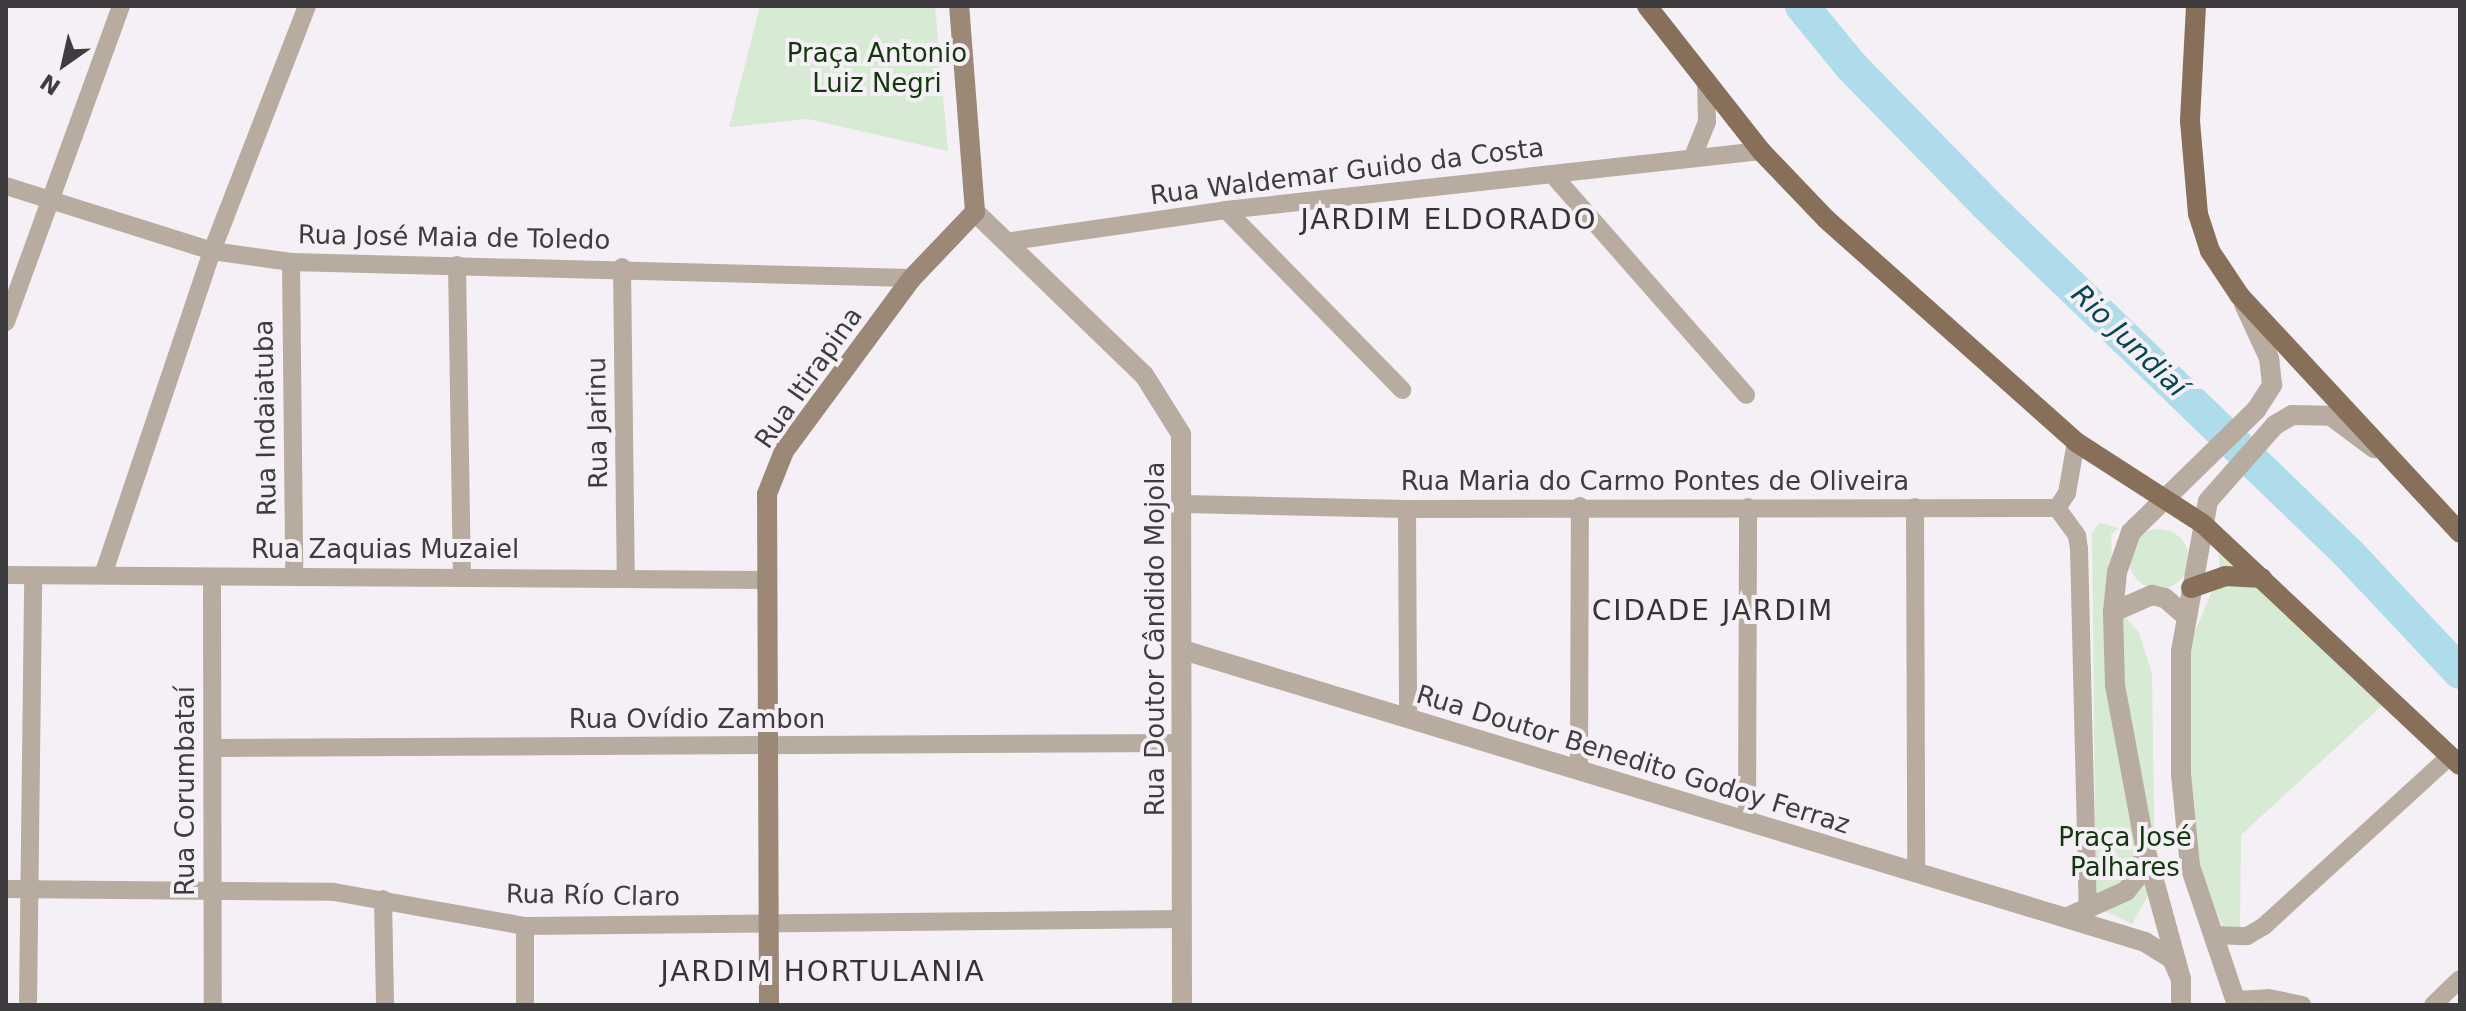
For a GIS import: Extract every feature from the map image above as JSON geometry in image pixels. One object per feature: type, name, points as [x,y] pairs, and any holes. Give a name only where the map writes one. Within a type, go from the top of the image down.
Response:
[{"type":"main road","points":[[959,6],[975,212]]},
{"type":"main road","points":[[1647,6],[1761,151],[1826,219],[2076,442],[2203,524],[2456,760]]},
{"type":"main road","points":[[2196,6],[2190,121],[2198,214],[2210,251],[2240,296],[2384,455],[2460,533]]},
{"type":"main road","name":"Rua Itirapina","points":[[769,1005],[767,494],[784,451],[912,278],[975,212]]},
{"type":"main road","points":[[2191,588],[2225,576],[2262,578]]},
{"type":"street","points":[[6,322],[121,6]]},
{"type":"street","points":[[103,575],[212,251],[307,6]]},
{"type":"street","points":[[1694,154],[1707,122],[1706,79]]},
{"type":"street","name":"Rua Waldemar Guido da Costa","points":[[1005,242],[1226,210],[1552,174],[1694,154],[1761,151]]},
{"type":"street","points":[[1552,174],[1746,395]]},
{"type":"street","name":"Rua José Maia de Toledo","points":[[6,186],[212,251],[291,262],[622,267],[912,278]]},
{"type":"street","points":[[1226,210],[1402,390]]},
{"type":"street","name":"Rua Doutor Cândido Mojola","points":[[975,212],[1157,391],[1181,434],[1184,504],[1182,1005]]},
{"type":"street","name":"Rua Indaiatuba","points":[[291,262],[294,574]]},
{"type":"street","points":[[457,265],[462,574]]},
{"type":"street","name":"Rua Jarinu","points":[[622,267],[626,578]]},
{"type":"street","points":[[2181,1005],[2181,979],[2145,847],[2115,685],[2113,612],[2117,572],[2131,532],[2256,410],[2272,385],[2273,372],[2240,296]]},
{"type":"street","points":[[2302,1005],[2269,998],[2236,1002],[2190,866],[2181,774],[2181,651],[2186,616],[2203,524],[2215,488],[2275,425],[2302,412],[2331,416],[2384,455]]},
{"type":"street","points":[[2076,442],[2067,493],[2057,508],[2077,536],[2079,549],[2088,909]]},
{"type":"street","name":"Rua Maria do Carmo Pontes de Oliveira","points":[[1184,504],[1407,509],[1580,506],[2057,508]]},
{"type":"street","points":[[1579,770],[1580,506]]},
{"type":"street","points":[[1747,821],[1748,507]]},
{"type":"street","points":[[1915,507],[1916,873]]},
{"type":"street","points":[[1407,509],[1408,718]]},
{"type":"street","name":"Rua Zaquias Muzaiel","points":[[6,575],[212,577],[462,574],[765,580]]},
{"type":"street","points":[[28,1005],[33,576]]},
{"type":"street","name":"Rua Corumbataí","points":[[212,577],[213,1005]]},
{"type":"street","points":[[2113,612],[2152,595],[2165,598],[2186,616]]},
{"type":"street","name":"Rua Doutor Benedito Godoy Ferraz","points":[[1183,650],[2068,917],[2160,949],[2181,979]]},
{"type":"street","name":"Rua Ovídio Zambon","points":[[213,748],[1181,743]]},
{"type":"street","points":[[2213,935],[2247,936],[2264,926],[2456,760]]},
{"type":"street","points":[[2068,917],[2117,898],[2133,883],[2145,847]]},
{"type":"street","name":"Rua Río Claro","points":[[6,889],[212,894],[334,892],[525,926],[1182,919]]},
{"type":"street","points":[[383,899],[385,1005]]},
{"type":"street","points":[[525,926],[525,1005]]},
{"type":"street","points":[[2433,1005],[2460,979]]},
{"type":"green space","name":"Praça Antonio Luiz Negri","points":[[760,6],[935,6],[948,151],[808,119],[729,127]]},
{"type":"green space","name":"Praça José Palhares","points":[[2099,523],[2119,528],[2111,534],[2114,603],[2139,633],[2152,674],[2155,883],[2132,924],[2096,907],[2092,534]]},
{"type":"green space","points":[[2159,529],[2171,531],[2180,538],[2187,547],[2187,571],[2180,580],[2171,587],[2159,589],[2147,587],[2138,580],[2131,571],[2129,559],[2131,547],[2138,538],[2147,531]]},
{"type":"green space","points":[[2219,549],[2387,701],[2241,835],[2240,931],[2224,930],[2198,865],[2187,756],[2189,646],[2219,574]]},
{"type":"waterway","name":"Rio Jundiaí","points":[[1802,6],[1852,67],[1986,204],[2349,554],[2460,672]]},
{"type":"district","name":"JARDIM ELDORADO","points":[[1449,220]]},
{"type":"district","name":"CIDADE JARDIM","points":[[1713,611]]},
{"type":"district","name":"JARDIM HORTULANIA","points":[[823,972]]}]
